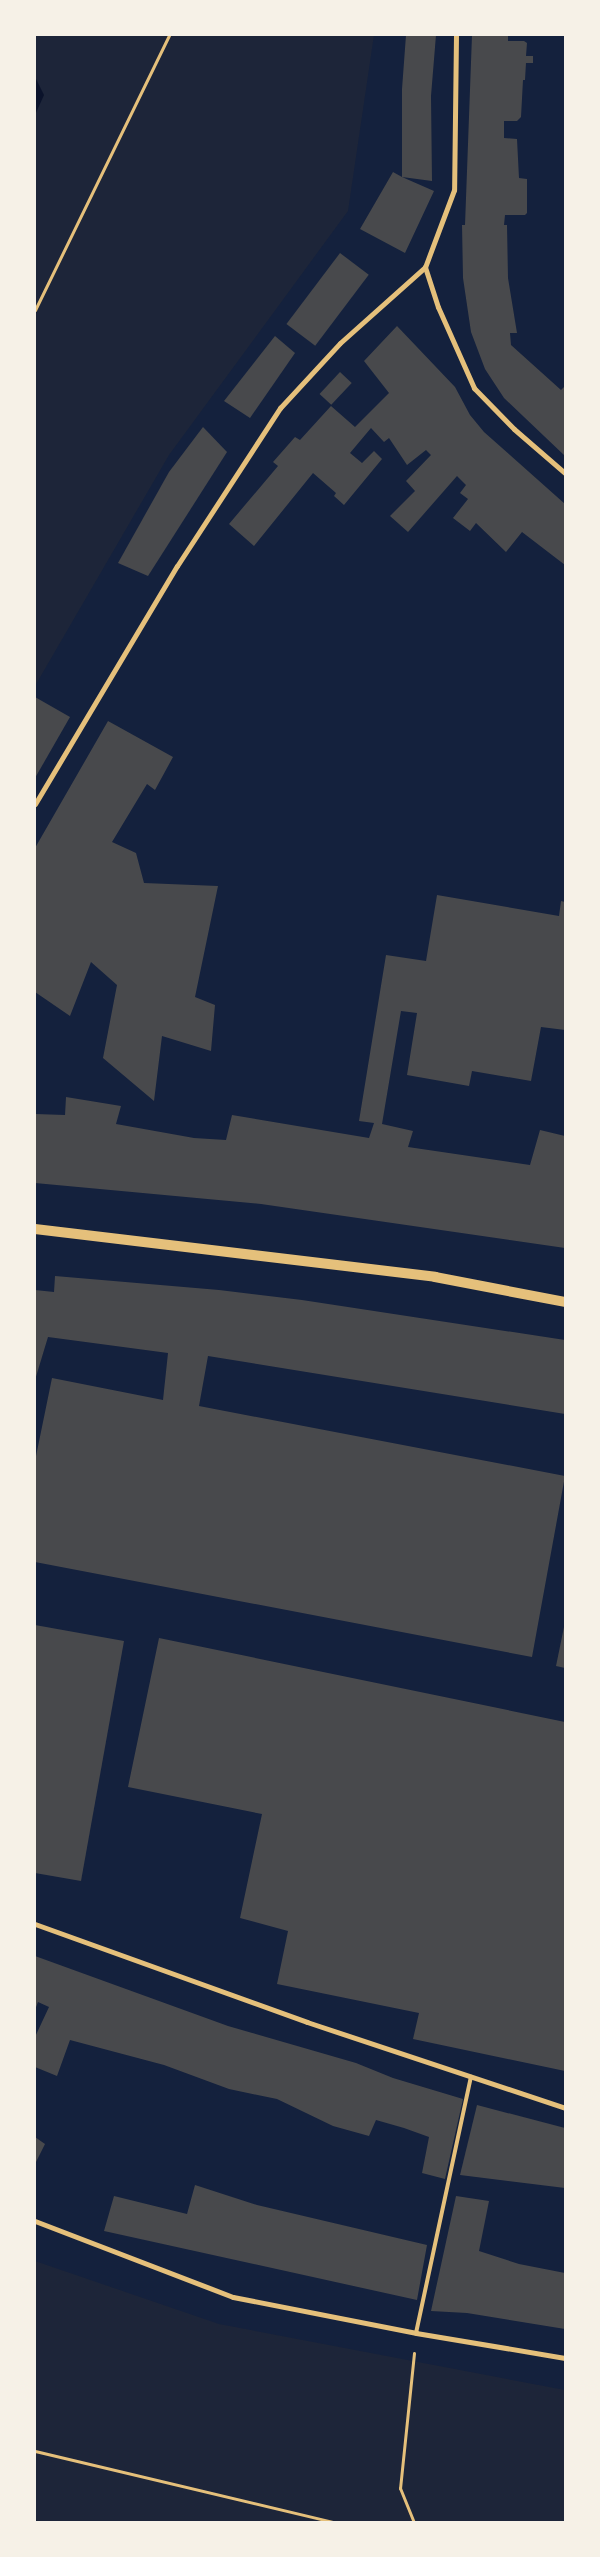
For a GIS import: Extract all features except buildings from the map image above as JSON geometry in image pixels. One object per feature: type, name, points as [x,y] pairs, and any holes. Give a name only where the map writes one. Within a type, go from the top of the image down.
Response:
[{"type":"main road","points":[[35,1229],[435,1277],[565,1302]]},
{"type":"street","points":[[35,804],[177,566],[280,408],[340,343],[425,266],[454,190],[456,35]]},
{"type":"street","points":[[425,266],[438,307],[474,388],[514,429],[565,473]]},
{"type":"street","points":[[35,1924],[307,2022],[565,2108]]},
{"type":"street","points":[[35,2221],[233,2297],[416,2333],[565,2358]]},
{"type":"lane","points":[[416,2333],[471,2077]]},
{"type":"path","points":[[35,310],[169,35]]},
{"type":"path","points":[[414,2522],[400,2488],[416,2333]]},
{"type":"path","points":[[35,2451],[334,2522]]},
{"type":"shaded area","points":[[35,35],[374,35],[348,211],[169,455],[35,686]]},
{"type":"shaded area","points":[[35,77],[44,95],[35,115]]},
{"type":"shaded area","points":[[35,2261],[219,2324],[565,2390],[565,2522],[35,2522]]}]
